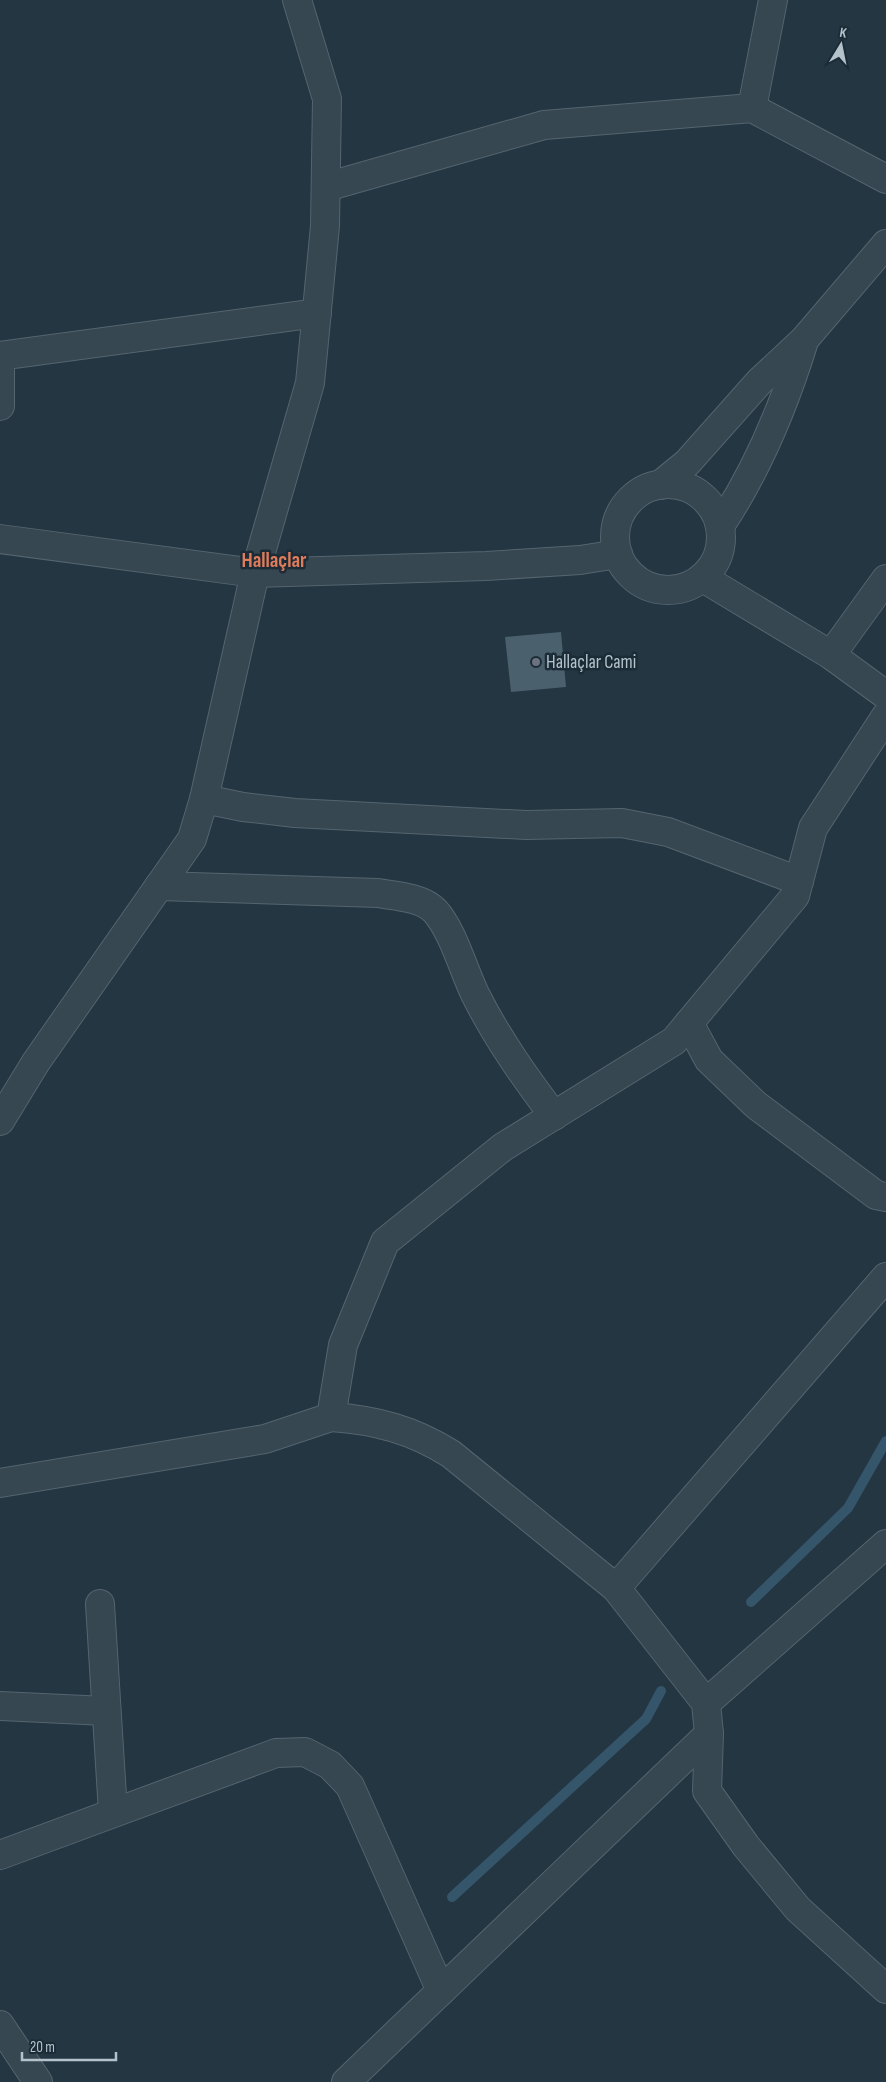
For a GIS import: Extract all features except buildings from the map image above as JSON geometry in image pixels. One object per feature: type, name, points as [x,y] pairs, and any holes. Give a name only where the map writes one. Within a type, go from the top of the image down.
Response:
[{"type":"street","points":[[0,1121],[36,1062],[192,839],[204,799],[255,573],[310,383],[325,226],[327,99],[297,0]]},
{"type":"street","points":[[752,108],[773,0]]},
{"type":"street","points":[[326,187],[544,125],[752,108],[886,179]]},
{"type":"street","points":[[660,485],[687,463],[759,382],[804,340],[886,244]]},
{"type":"street","points":[[0,356],[317,312]]},
{"type":"street","points":[[720,526],[744,490],[772,430],[787,395],[804,340]]},
{"type":"street","points":[[0,367],[0,406]]},
{"type":"street","points":[[672,484],[694,490],[711,505],[720,526],[722,538],[717,559],[703,578],[682,588],[660,590],[649,586],[630,574],[618,554],[616,531],[623,509],[639,493],[660,485],[672,484]]},
{"type":"street","points":[[0,539],[255,573],[486,566],[580,560],[618,554]]},
{"type":"street","points":[[703,578],[831,655],[886,694]]},
{"type":"street","points":[[831,655],[886,579]]},
{"type":"street","points":[[331,1417],[343,1345],[385,1242],[503,1147],[674,1041],[796,896],[813,828],[886,716]]},
{"type":"street","points":[[204,799],[243,807],[295,813],[526,825],[622,823],[668,832],[799,881]]},
{"type":"street","points":[[158,886],[378,893],[413,899],[434,910],[454,944],[474,991],[497,1036],[554,1116]]},
{"type":"street","points":[[689,1024],[709,1060],[756,1105],[876,1195],[886,1197]]},
{"type":"street","points":[[616,1588],[886,1277]]},
{"type":"street","points":[[0,1483],[265,1439],[331,1417],[386,1424],[430,1441],[451,1454],[616,1588],[706,1703],[709,1734],[707,1791],[746,1846],[798,1909],[886,1989]]},
{"type":"street","points":[[706,1703],[886,1544]]},
{"type":"street","points":[[100,1604],[112,1812]]},
{"type":"street","points":[[0,1706],[106,1711]]},
{"type":"street","points":[[346,2082],[709,1734]]},
{"type":"street","points":[[0,1855],[112,1812],[276,1753],[304,1752],[330,1765],[350,1786],[442,1991]]},
{"type":"street","points":[[0,2024],[38,2082]]},
{"type":"waterway","points":[[751,1602],[848,1508],[886,1441]]},
{"type":"waterway","points":[[452,1897],[646,1719],[661,1691]]},
{"type":"place","name":"Hallaçlar Cami","points":[[536,662]]},
{"type":"district","name":"Hallaçlar","points":[[274,560]]}]
